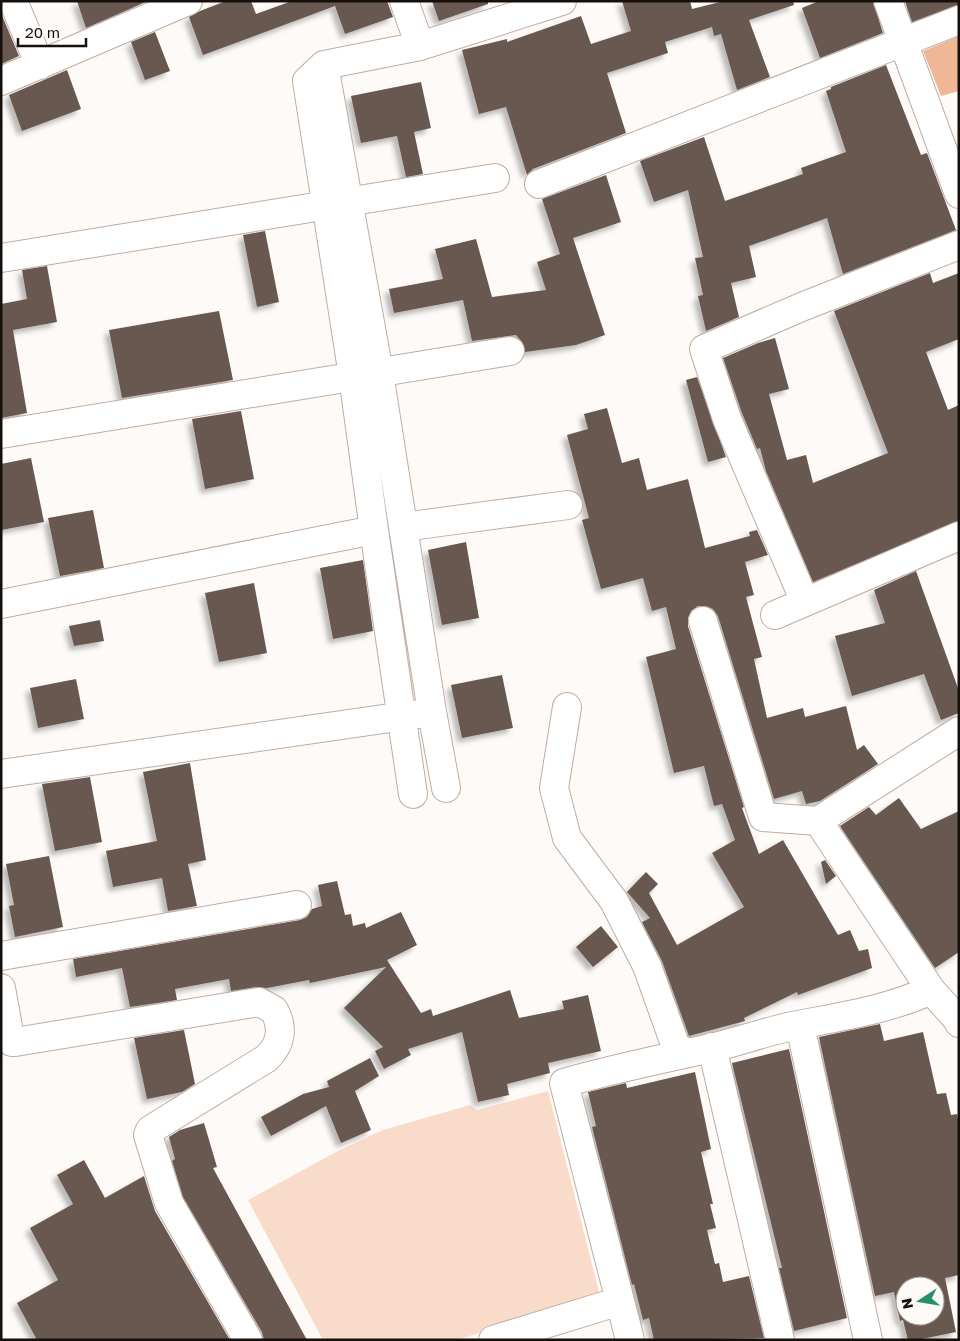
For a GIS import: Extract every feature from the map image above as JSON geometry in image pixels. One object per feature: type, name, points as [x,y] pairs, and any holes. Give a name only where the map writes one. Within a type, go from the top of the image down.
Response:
[{"type":"street","points":[[13,1],[40,65]]},
{"type":"street","points":[[1,81],[188,1]]},
{"type":"street","points":[[404,1],[420,46]]},
{"type":"street","points":[[446,788],[403,527],[366,374],[338,202],[307,81],[324,65],[420,46],[562,1]]},
{"type":"street","points":[[888,1],[959,194]]},
{"type":"street","points":[[539,184],[959,20]]},
{"type":"street","points":[[1,258],[495,178]]},
{"type":"street","points":[[805,602],[727,419],[704,349],[804,306],[959,245]]},
{"type":"street","points":[[1,434],[510,351]]},
{"type":"street","points":[[366,374],[374,530],[413,794]]},
{"type":"street","points":[[403,527],[568,505]]},
{"type":"street","points":[[1,604],[374,530]]},
{"type":"street","points":[[775,615],[959,536]]},
{"type":"street","points":[[702,621],[763,817],[818,821],[959,731]]},
{"type":"street","points":[[567,707],[554,788],[567,838],[614,900],[647,966],[676,1047],[700,1050]]},
{"type":"street","points":[[1,774],[432,712]]},
{"type":"street","points":[[818,821],[930,990],[959,1023]]},
{"type":"street","points":[[1,956],[297,905]]},
{"type":"street","points":[[1,988],[12,1042],[259,1002],[274,1010],[281,1029],[280,1039],[271,1054],[150,1130],[148,1134],[170,1203],[248,1340]]},
{"type":"street","points":[[630,1340],[564,1083],[616,1068],[700,1050],[800,1025],[862,1013],[904,1002],[930,990]]},
{"type":"street","points":[[800,1025],[868,1340]]},
{"type":"street","points":[[700,1050],[780,1340]]},
{"type":"street","points":[[493,1340],[620,1301]]},
{"type":"shaded area","points":[[959,36],[959,91],[941,96],[923,51]]},
{"type":"shaded area","points":[[548,1091],[600,1296],[456,1340],[323,1340],[248,1200],[336,1152],[383,1130],[470,1105],[477,1110]]},
{"type":"building","points":[[77,1],[148,1],[86,28]]},
{"type":"building","points":[[226,1],[251,1],[256,14],[292,1],[387,1],[393,17],[345,34],[335,6],[203,55],[189,17]]},
{"type":"building","points":[[432,1],[488,1],[488,4],[439,21]]},
{"type":"building","points":[[622,1],[690,1],[692,9],[724,1],[793,1],[794,5],[749,20],[770,77],[737,90],[721,34],[714,36],[712,27],[665,42],[668,53],[607,73],[626,133],[533,169],[527,175],[506,107],[479,114],[462,50],[507,39],[507,42],[581,16],[591,44],[631,31]]},
{"type":"building","points":[[819,1],[873,1],[883,33],[820,58],[802,8]]},
{"type":"building","points":[[905,1],[959,1],[959,5],[912,22]]},
{"type":"building","points":[[1,13],[19,56],[1,64]]},
{"type":"building","points":[[155,32],[170,71],[145,80],[131,42]]},
{"type":"building","points":[[886,65],[921,155],[927,153],[956,230],[843,274],[827,218],[749,246],[756,277],[731,283],[739,317],[706,331],[698,296],[703,295],[695,258],[703,257],[688,190],[654,202],[640,161],[704,137],[725,201],[803,174],[801,168],[846,152],[826,91],[831,89],[831,87]]},
{"type":"building","points":[[67,70],[81,109],[22,131],[9,95]]},
{"type":"building","points":[[421,82],[431,128],[414,132],[423,174],[406,177],[397,136],[361,143],[351,96]]},
{"type":"building","points":[[606,175],[621,222],[573,238],[605,335],[576,345],[525,352],[522,342],[516,335],[472,341],[463,300],[394,313],[389,289],[443,279],[435,249],[476,239],[492,297],[546,290],[537,262],[560,254],[542,199]]},
{"type":"building","points":[[265,231],[279,302],[257,307],[243,235]]},
{"type":"building","points":[[47,266],[57,322],[13,330],[27,413],[1,418],[1,304],[27,299],[22,270]]},
{"type":"building","points":[[930,273],[933,283],[959,273],[959,339],[926,352],[948,410],[959,405],[959,521],[813,582],[766,471],[760,448],[757,449],[742,413],[723,358],[775,338],[789,389],[769,394],[787,460],[806,455],[813,483],[888,453],[834,311]]},
{"type":"building","points":[[219,311],[233,380],[122,398],[109,330]]},
{"type":"building","points":[[697,377],[726,457],[708,462],[686,380]]},
{"type":"building","points":[[607,408],[622,463],[639,458],[647,490],[688,479],[705,548],[750,536],[749,532],[757,530],[768,555],[745,562],[754,595],[746,597],[762,657],[754,659],[767,718],[803,708],[805,717],[846,706],[857,750],[864,745],[878,764],[820,801],[806,804],[802,791],[774,799],[718,616],[713,609],[706,606],[698,606],[691,611],[688,618],[688,626],[744,807],[742,808],[759,854],[783,840],[838,935],[850,930],[859,951],[868,949],[872,968],[798,995],[797,992],[744,1018],[745,1021],[689,1036],[662,961],[642,922],[650,918],[627,892],[646,872],[658,884],[649,893],[677,945],[744,907],[712,853],[735,840],[722,804],[714,806],[704,766],[674,773],[646,657],[676,649],[666,607],[652,611],[643,578],[601,589],[582,520],[589,518],[567,435],[588,429],[584,414]]},
{"type":"building","points":[[241,411],[254,479],[205,489],[192,419]]},
{"type":"building","points":[[31,458],[44,522],[1,530],[1,464]]},
{"type":"building","points":[[93,510],[104,568],[60,576],[48,518]]},
{"type":"building","points":[[466,542],[479,618],[442,625],[428,550]]},
{"type":"building","points":[[363,560],[373,631],[333,639],[320,568]]},
{"type":"building","points":[[916,571],[959,691],[959,713],[941,720],[924,674],[852,696],[835,636],[885,623],[874,590]]},
{"type":"building","points":[[254,583],[267,653],[219,662],[205,593]]},
{"type":"building","points":[[100,620],[104,641],[74,646],[69,626]]},
{"type":"building","points":[[502,675],[513,728],[462,738],[451,685]]},
{"type":"building","points":[[76,679],[84,719],[38,728],[30,688]]},
{"type":"building","points":[[190,763],[206,860],[188,864],[197,906],[168,911],[162,878],[113,887],[106,851],[157,841],[143,772]]},
{"type":"building","points":[[90,777],[102,842],[55,851],[42,784]]},
{"type":"building","points":[[899,798],[921,829],[959,811],[959,952],[935,968],[840,826],[869,807],[876,815]]},
{"type":"building","points":[[49,856],[63,927],[15,937],[9,906],[14,905],[6,864]]},
{"type":"building","points":[[825,860],[836,876],[826,884],[821,862]]},
{"type":"building","points":[[337,881],[345,915],[351,914],[353,926],[365,923],[366,928],[401,912],[417,945],[387,960],[421,1013],[431,1009],[433,1016],[510,990],[519,1018],[564,1009],[562,1001],[588,995],[601,1051],[548,1063],[550,1073],[507,1084],[509,1095],[478,1102],[462,1032],[408,1049],[411,1055],[384,1069],[375,1051],[383,1047],[344,1008],[386,967],[310,983],[309,980],[267,988],[256,987],[231,991],[229,979],[175,989],[177,1000],[130,1007],[122,968],[76,977],[73,959],[300,920],[307,917],[312,909],[322,906],[318,885]]},
{"type":"building","points":[[601,926],[618,947],[593,967],[576,947]]},
{"type":"building","points":[[880,1024],[884,1041],[923,1032],[937,1094],[946,1093],[951,1115],[957,1114],[959,1123],[959,1275],[945,1278],[945,1276],[895,1276],[895,1297],[894,1292],[875,1296],[819,1037]]},
{"type":"building","points":[[184,1030],[195,1084],[182,1092],[147,1099],[134,1038]]},
{"type":"building","points":[[789,1049],[847,1318],[794,1331],[779,1268],[782,1268],[732,1063]]},
{"type":"building","points":[[370,1058],[379,1076],[355,1091],[371,1130],[341,1143],[326,1106],[271,1136],[261,1117],[303,1094],[329,1087],[327,1081]]},
{"type":"building","points":[[695,1072],[711,1149],[701,1152],[713,1204],[710,1204],[716,1228],[707,1230],[715,1264],[719,1263],[723,1282],[749,1276],[764,1338],[654,1340],[649,1318],[643,1320],[634,1284],[632,1285],[592,1127],[596,1126],[588,1092],[626,1083],[627,1088]]},
{"type":"building","points":[[204,1123],[217,1167],[213,1168],[307,1340],[264,1340],[262,1332],[183,1197],[172,1161],[175,1159],[169,1137],[180,1130]]},
{"type":"building","points":[[84,1160],[105,1198],[144,1176],[155,1211],[230,1340],[37,1340],[17,1303],[58,1280],[30,1228],[73,1204],[57,1175]]},
{"type":"building","points":[[945,1278],[956,1332],[908,1340],[904,1326],[945,1326]]}]
